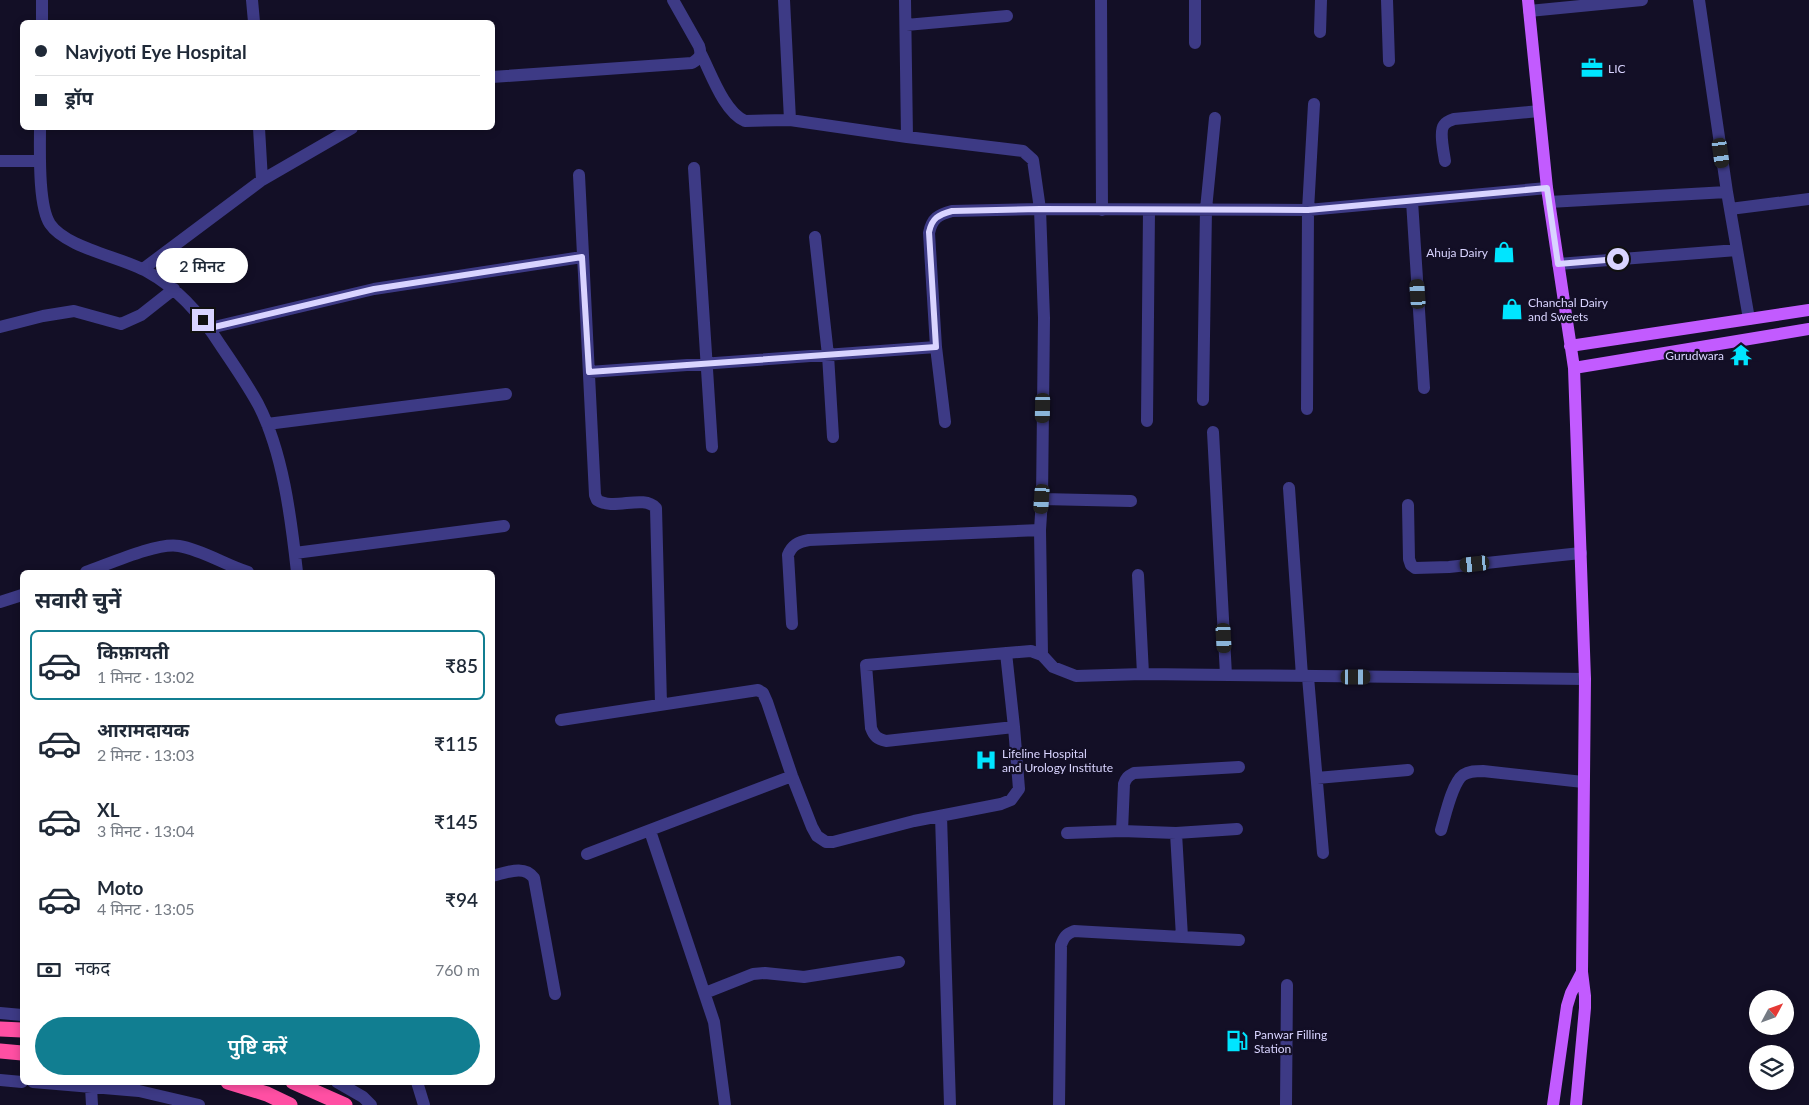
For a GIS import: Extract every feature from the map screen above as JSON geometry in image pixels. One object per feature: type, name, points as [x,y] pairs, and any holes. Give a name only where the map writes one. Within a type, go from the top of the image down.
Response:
[{"type":"highway","points":[[0,1029],[20,1030]]},
{"type":"highway","points":[[0,1051],[20,1053]]},
{"type":"highway","points":[[238,1085],[267,1094],[290,1105]]},
{"type":"highway","points":[[300,1085],[344,1105]]},
{"type":"main road","points":[[1528,6],[1547,188],[1574,368],[1585,679],[1582,972],[1585,1008],[1576,1105]]},
{"type":"main road","points":[[1570,346],[1809,310]]},
{"type":"main road","points":[[1574,368],[1809,329]]},
{"type":"main road","points":[[1553,1105],[1567,1006],[1571,992],[1582,972]]},
{"type":"street","points":[[42,0],[42,20]]},
{"type":"street","points":[[252,0],[254,20]]},
{"type":"street","points":[[673,0],[699,46],[701,54],[728,106],[738,118],[745,121],[790,120],[1023,151],[1033,160],[1040,209],[1044,318],[1040,530],[1042,655]]},
{"type":"street","points":[[784,0],[790,120]]},
{"type":"street","points":[[905,0],[907,137]]},
{"type":"street","points":[[1101,0],[1102,210]]},
{"type":"street","points":[[1195,0],[1195,43]]},
{"type":"street","points":[[1320,32],[1321,0]]},
{"type":"street","points":[[1387,0],[1389,60]]},
{"type":"street","points":[[1528,6],[1642,0]]},
{"type":"street","points":[[1699,0],[1727,192],[1749,319]]},
{"type":"street","points":[[906,25],[1007,16]]},
{"type":"street","points":[[495,77],[692,63],[699,59],[701,54]]},
{"type":"street","points":[[1307,409],[1308,210],[1314,104]]},
{"type":"street","points":[[1445,162],[1442,131],[1448,121],[1539,111]]},
{"type":"street","points":[[1203,400],[1206,209],[1215,118]]},
{"type":"street","points":[[40,130],[40,161],[44,212],[48,222],[57,233],[143,269],[174,289],[210,328],[258,404],[277,454],[284,485],[297,570]]},
{"type":"street","points":[[259,130],[262,180]]},
{"type":"street","points":[[143,269],[262,180],[349,130]]},
{"type":"street","points":[[0,160],[40,161]]},
{"type":"street","points":[[694,168],[712,447]]},
{"type":"street","points":[[579,175],[595,494],[597,500],[608,504],[648,502],[656,508],[661,704]]},
{"type":"street","points":[[945,422],[936,347],[929,232],[931,222],[939,215],[952,211],[1040,209],[1308,210],[1547,188]]},
{"type":"street","points":[[1549,202],[1727,192]]},
{"type":"street","points":[[1730,209],[1809,199]]},
{"type":"street","points":[[1412,200],[1424,388]]},
{"type":"street","points":[[1147,421],[1149,210]]},
{"type":"street","points":[[815,237],[828,355],[833,436]]},
{"type":"street","points":[[1558,264],[1737,250]]},
{"type":"street","points":[[210,328],[374,289],[582,257]]},
{"type":"street","points":[[0,327],[43,316],[74,311],[121,324],[142,315],[174,289]]},
{"type":"street","points":[[589,372],[936,347]]},
{"type":"street","points":[[267,424],[506,394]]},
{"type":"street","points":[[1213,432],[1226,675]]},
{"type":"street","points":[[1289,488],[1305,676],[1324,853]]},
{"type":"street","points":[[1042,499],[1131,501]]},
{"type":"street","points":[[1408,505],[1409,559],[1415,568],[1449,567],[1581,553]]},
{"type":"street","points":[[294,553],[504,526]]},
{"type":"street","points":[[792,624],[788,555],[792,547],[800,542],[809,540],[1040,530]]},
{"type":"street","points":[[92,570],[155,548],[170,545],[199,552],[243,570]]},
{"type":"street","points":[[1138,575],[1143,674]]},
{"type":"street","points":[[0,602],[20,596]]},
{"type":"street","points":[[1014,727],[886,741],[878,739],[873,735],[871,728],[866,665],[1031,651],[1042,655],[1053,666],[1076,676],[1143,674],[1585,679]]},
{"type":"street","points":[[561,720],[758,690],[763,694],[767,702],[792,776],[812,827],[818,836],[826,842],[833,842],[941,816],[1001,804],[1011,800],[1016,795],[1019,789],[1006,653]]},
{"type":"street","points":[[1122,831],[1124,784],[1129,775],[1151,772],[1239,768]]},
{"type":"street","points":[[1317,778],[1408,770]]},
{"type":"street","points":[[1441,830],[1456,784],[1463,775],[1483,771],[1583,782]]},
{"type":"street","points":[[588,854],[792,776]]},
{"type":"street","points":[[941,816],[950,1105]]},
{"type":"street","points":[[1067,833],[1122,831],[1176,833],[1237,829]]},
{"type":"street","points":[[650,831],[714,1022],[725,1105]]},
{"type":"street","points":[[1176,833],[1182,937]]},
{"type":"street","points":[[495,875],[524,870],[534,878],[555,994]]},
{"type":"street","points":[[1059,1105],[1061,945],[1063,938],[1068,933],[1074,931],[1239,940]]},
{"type":"street","points":[[705,993],[753,974],[784,974],[804,977],[899,962]]},
{"type":"street","points":[[1286,1105],[1287,985]]},
{"type":"street","points":[[0,1012],[20,1015]]},
{"type":"street","points":[[0,1080],[20,1082]]},
{"type":"street","points":[[68,1085],[138,1091],[199,1105]]},
{"type":"street","points":[[343,1085],[363,1097],[370,1105]]},
{"type":"street","points":[[418,1085],[424,1105]]},
{"type":"street","points":[[91,1087],[92,1105]]},
{"type":"place","name":"LIC","points":[[1592,68]]},
{"type":"place","name":"Ahuja Dairy","points":[[1504,252]]},
{"type":"place","name":"Chanchal Dairy and Sweets","points":[[1512,309]]},
{"type":"place","name":"Gurudwara","points":[[1741,355]]},
{"type":"place","name":"Lifeline Hospital and Urology Institute","points":[[986,760]]},
{"type":"place","name":"Panwar Filling Station","points":[[1237,1041]]},
{"type":"route","points":[[203,320],[210,328],[374,289],[582,257],[589,372],[936,347],[929,232],[931,222],[939,215],[952,211],[1040,209],[1308,210],[1547,188],[1558,264],[1618,259]]}]
